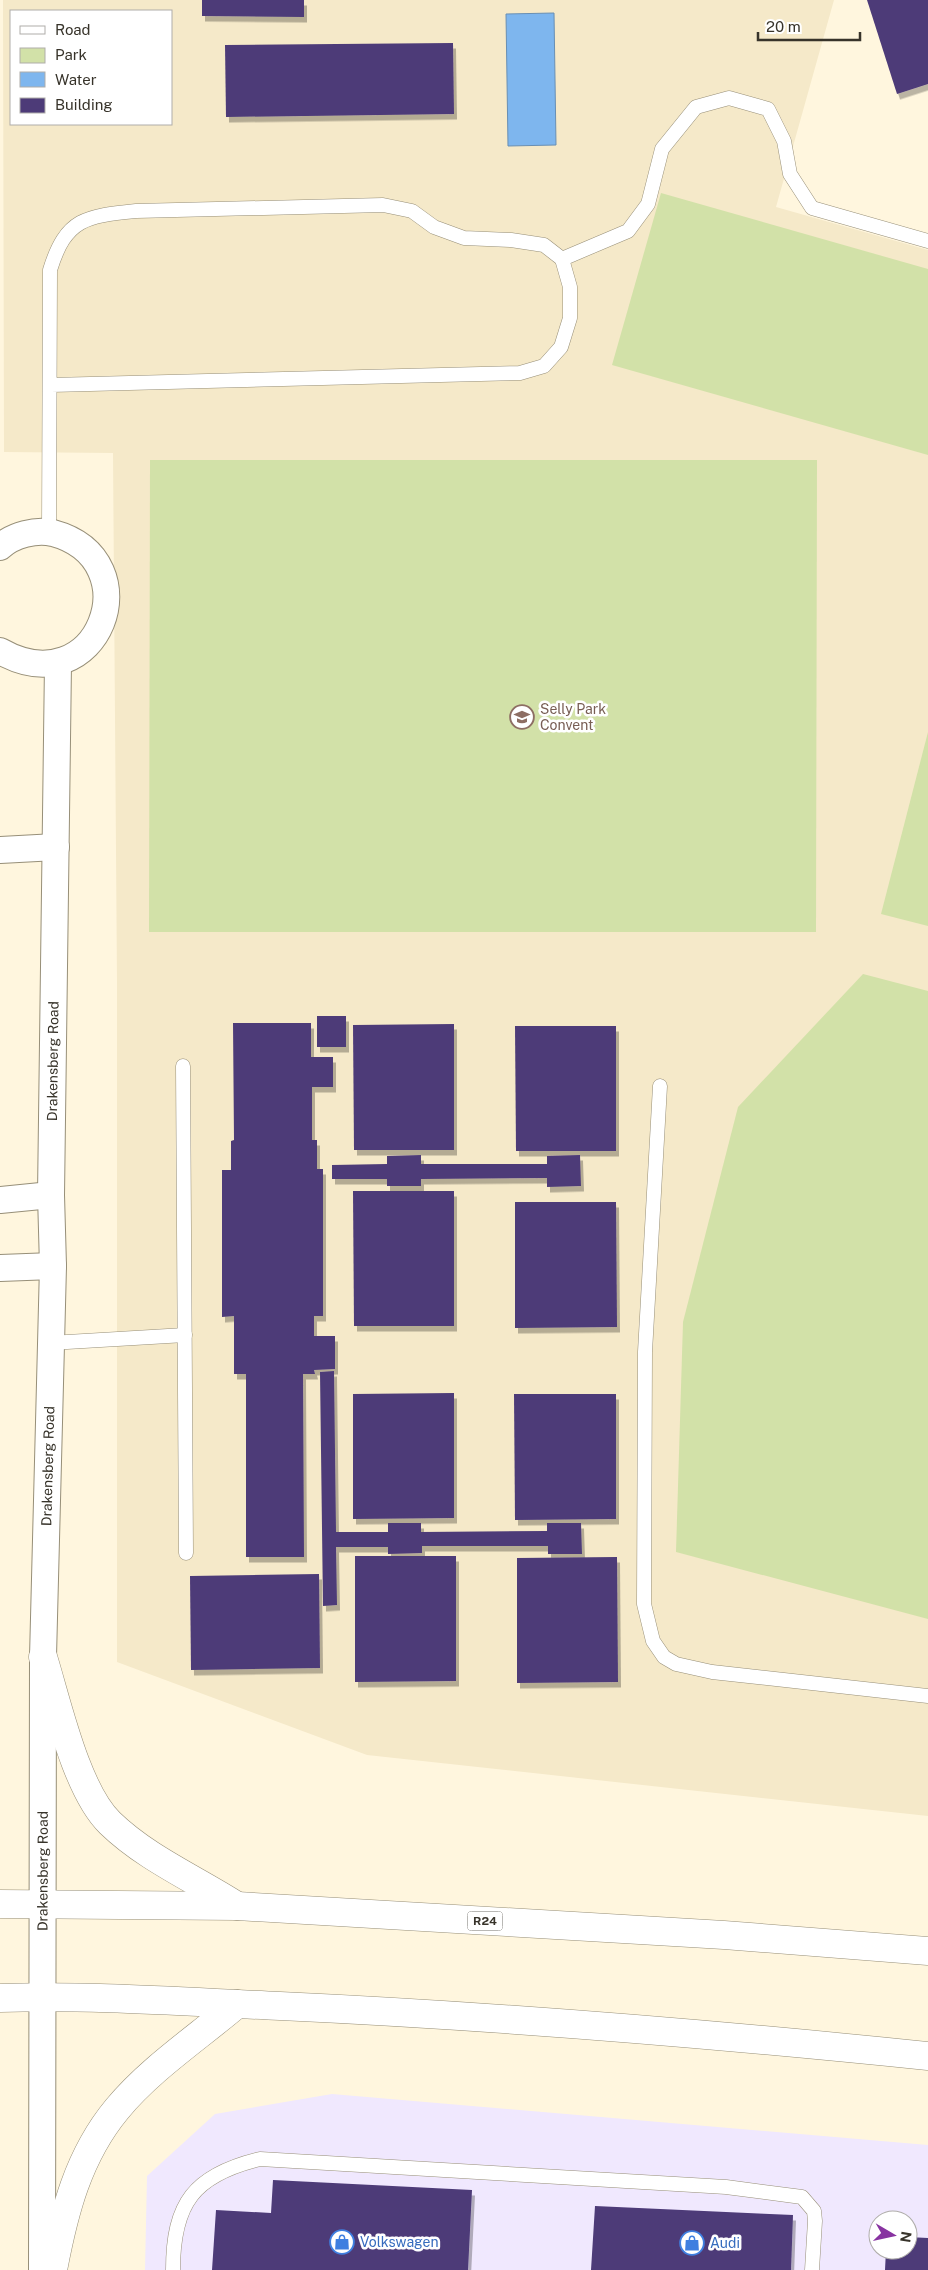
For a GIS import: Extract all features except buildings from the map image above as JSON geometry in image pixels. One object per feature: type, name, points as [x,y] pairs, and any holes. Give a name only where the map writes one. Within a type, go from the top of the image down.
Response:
[{"type":"main road","points":[[43,1657],[72,1753],[87,1789],[108,1821],[136,1845],[237,1906]]},
{"type":"main road","name":"R24","points":[[0,1904],[237,1906],[724,1935],[928,1951]]},
{"type":"main road","points":[[0,1998],[43,1997],[237,2004],[442,2014],[928,2056]]},
{"type":"main road","points":[[53,2270],[62,2223],[75,2181],[92,2145],[117,2109],[148,2079],[237,2004]]},
{"type":"street","points":[[0,546],[26,533],[49,532],[68,537],[85,549],[98,564],[106,583],[107,604],[102,623],[91,641],[77,655],[58,663],[37,665],[17,661],[0,651]]},
{"type":"street","name":"Drakensberg Road","points":[[42,2270],[43,1657],[53,1266],[51,1195],[58,663]]},
{"type":"street","points":[[0,850],[56,847]]},
{"type":"street","points":[[0,1200],[51,1195]]},
{"type":"street","points":[[0,1268],[53,1266]]},
{"type":"lane","points":[[562,260],[628,231],[648,204],[662,149],[696,107],[730,98],[768,109],[784,141],[790,174],[812,208],[928,242]]},
{"type":"lane","points":[[49,532],[50,270],[61,238],[80,223],[103,214],[136,211],[383,205],[412,211],[434,227],[464,238],[512,240],[544,245],[562,260],[570,287],[570,318],[561,347],[544,366],[520,373],[51,385]]},
{"type":"lane","points":[[183,1066],[186,1553]]},
{"type":"lane","points":[[660,1086],[645,1352],[644,1604],[652,1641],[664,1657],[676,1664],[712,1672],[928,1696]]},
{"type":"lane","points":[[50,1343],[185,1335]]},
{"type":"lane","points":[[173,2270],[173,2241],[176,2224],[182,2210],[196,2190],[214,2176],[260,2159],[726,2187],[791,2194],[802,2197],[814,2211],[812,2270]]},
{"type":"shaded area","name":"Selly Park Convent","points":[[3,0],[834,0],[776,207],[928,250],[928,1816],[367,1755],[117,1662],[117,982],[113,453],[4,452]]},
{"type":"shaded area","points":[[332,2094],[928,2145],[928,2270],[145,2270],[147,2176],[215,2114]]},
{"type":"green space","points":[[661,193],[928,269],[928,455],[612,365]]},
{"type":"green space","points":[[150,460],[817,460],[816,932],[149,932]]},
{"type":"green space","points":[[928,732],[928,926],[881,914]]},
{"type":"green space","points":[[863,974],[928,991],[928,1619],[676,1552],[683,1322],[738,1107]]},
{"type":"water","points":[[554,13],[556,145],[508,146],[506,14]]},
{"type":"place","name":"Selly Park Convent","points":[[522,717]]},
{"type":"place","name":"Volkswagen","points":[[342,2242]]},
{"type":"place","name":"Audi","points":[[692,2243]]}]
